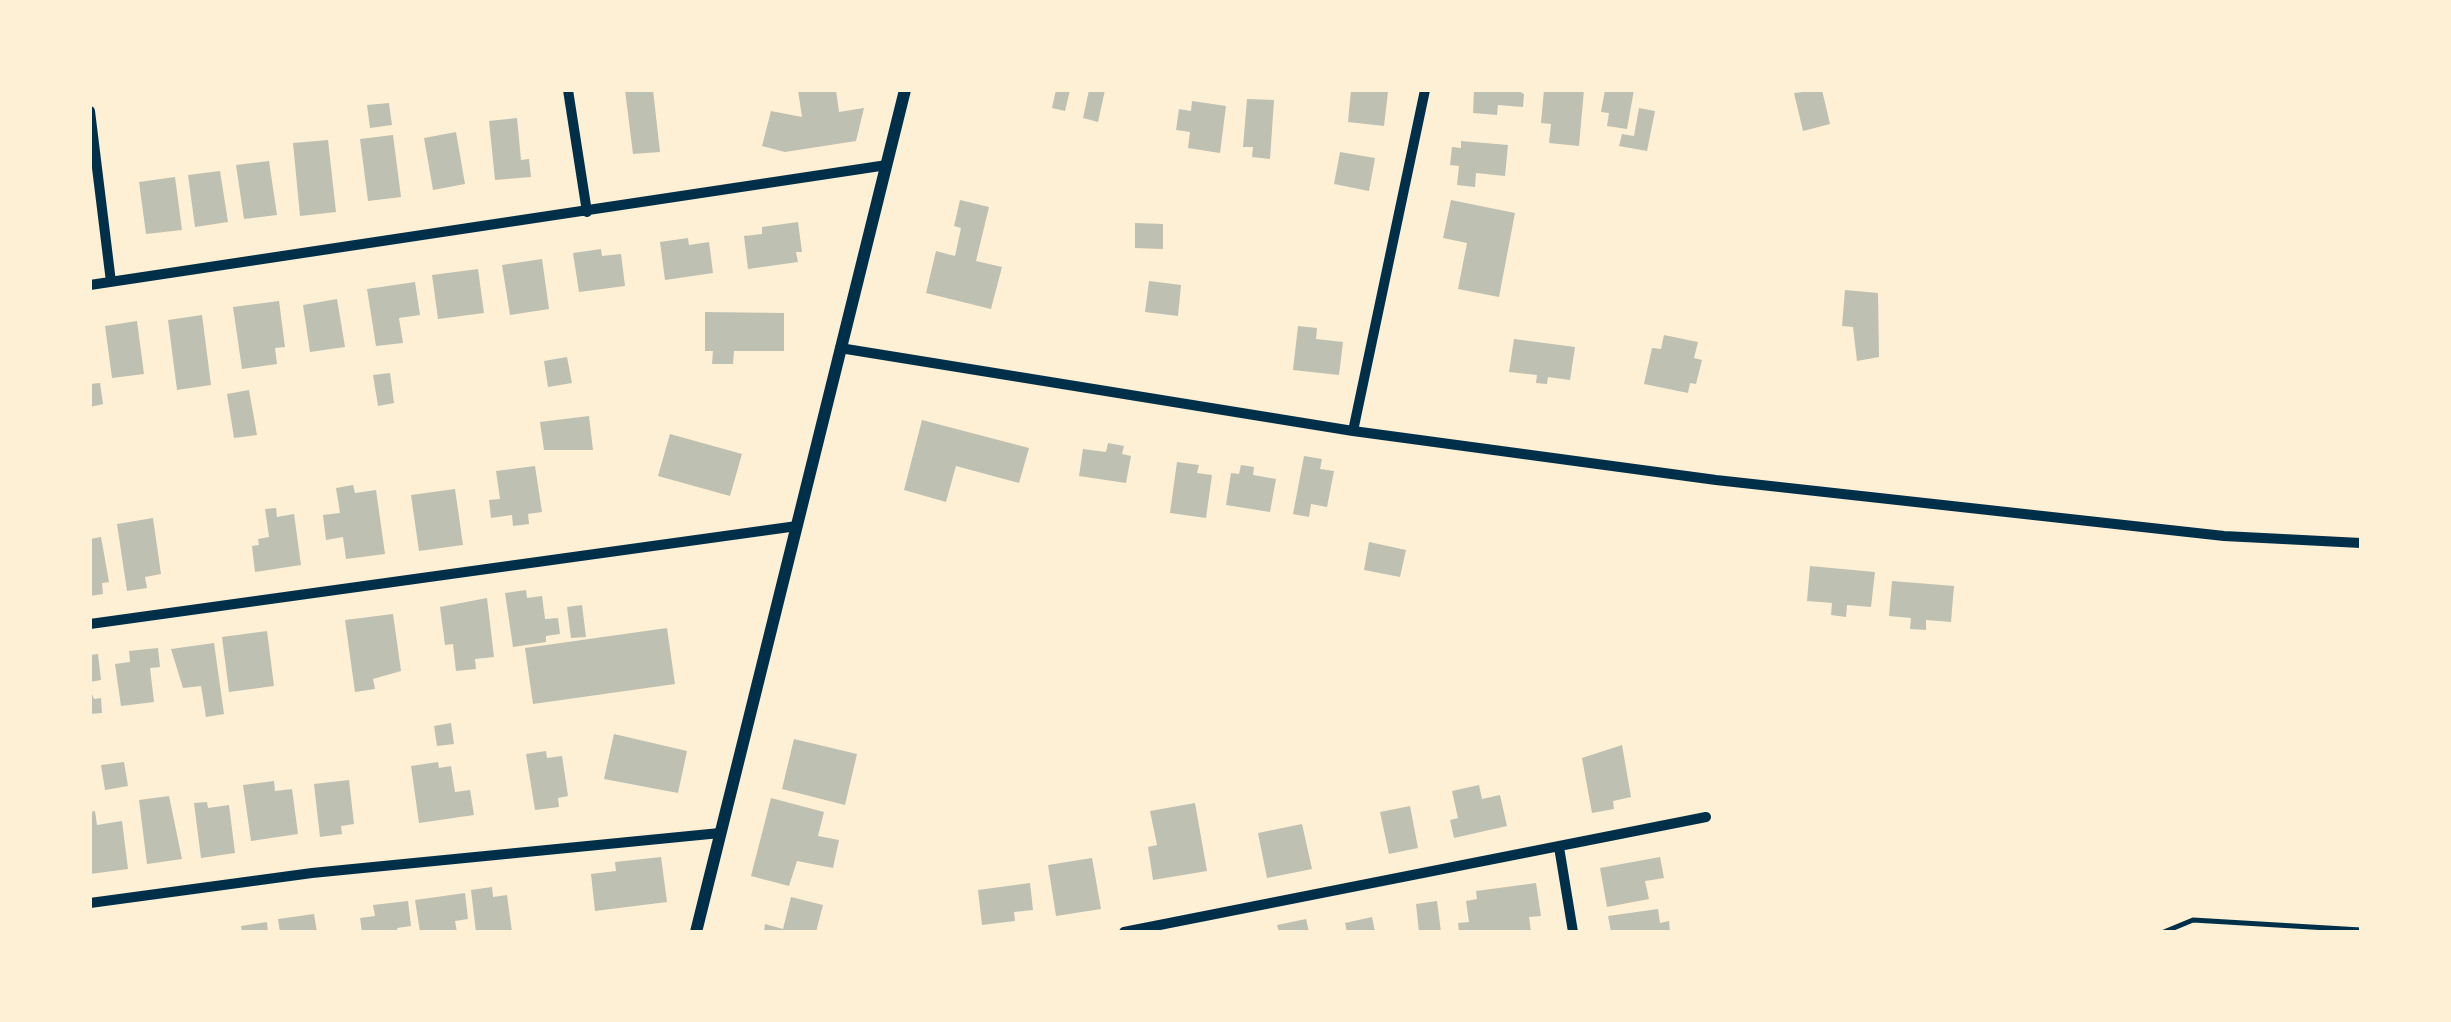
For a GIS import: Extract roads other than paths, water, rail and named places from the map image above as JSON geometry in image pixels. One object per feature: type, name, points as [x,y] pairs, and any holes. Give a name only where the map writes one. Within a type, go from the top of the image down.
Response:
[{"type":"street","points":[[568,90],[586,212]]},
{"type":"street","points":[[696,932],[905,90]]},
{"type":"street","points":[[1354,431],[1424,90]]},
{"type":"street","points":[[90,111],[112,282]]},
{"type":"street","points":[[90,285],[887,164]]},
{"type":"street","points":[[840,348],[1354,431],[2005,514],[2224,536],[2361,543]]},
{"type":"street","points":[[90,624],[797,526]]},
{"type":"street","points":[[1124,932],[1706,818]]},
{"type":"street","points":[[90,903],[312,874],[720,834]]},
{"type":"street","points":[[1558,848],[1573,932]]},
{"type":"lane","points":[[2164,932],[2193,920],[2361,930]]}]
